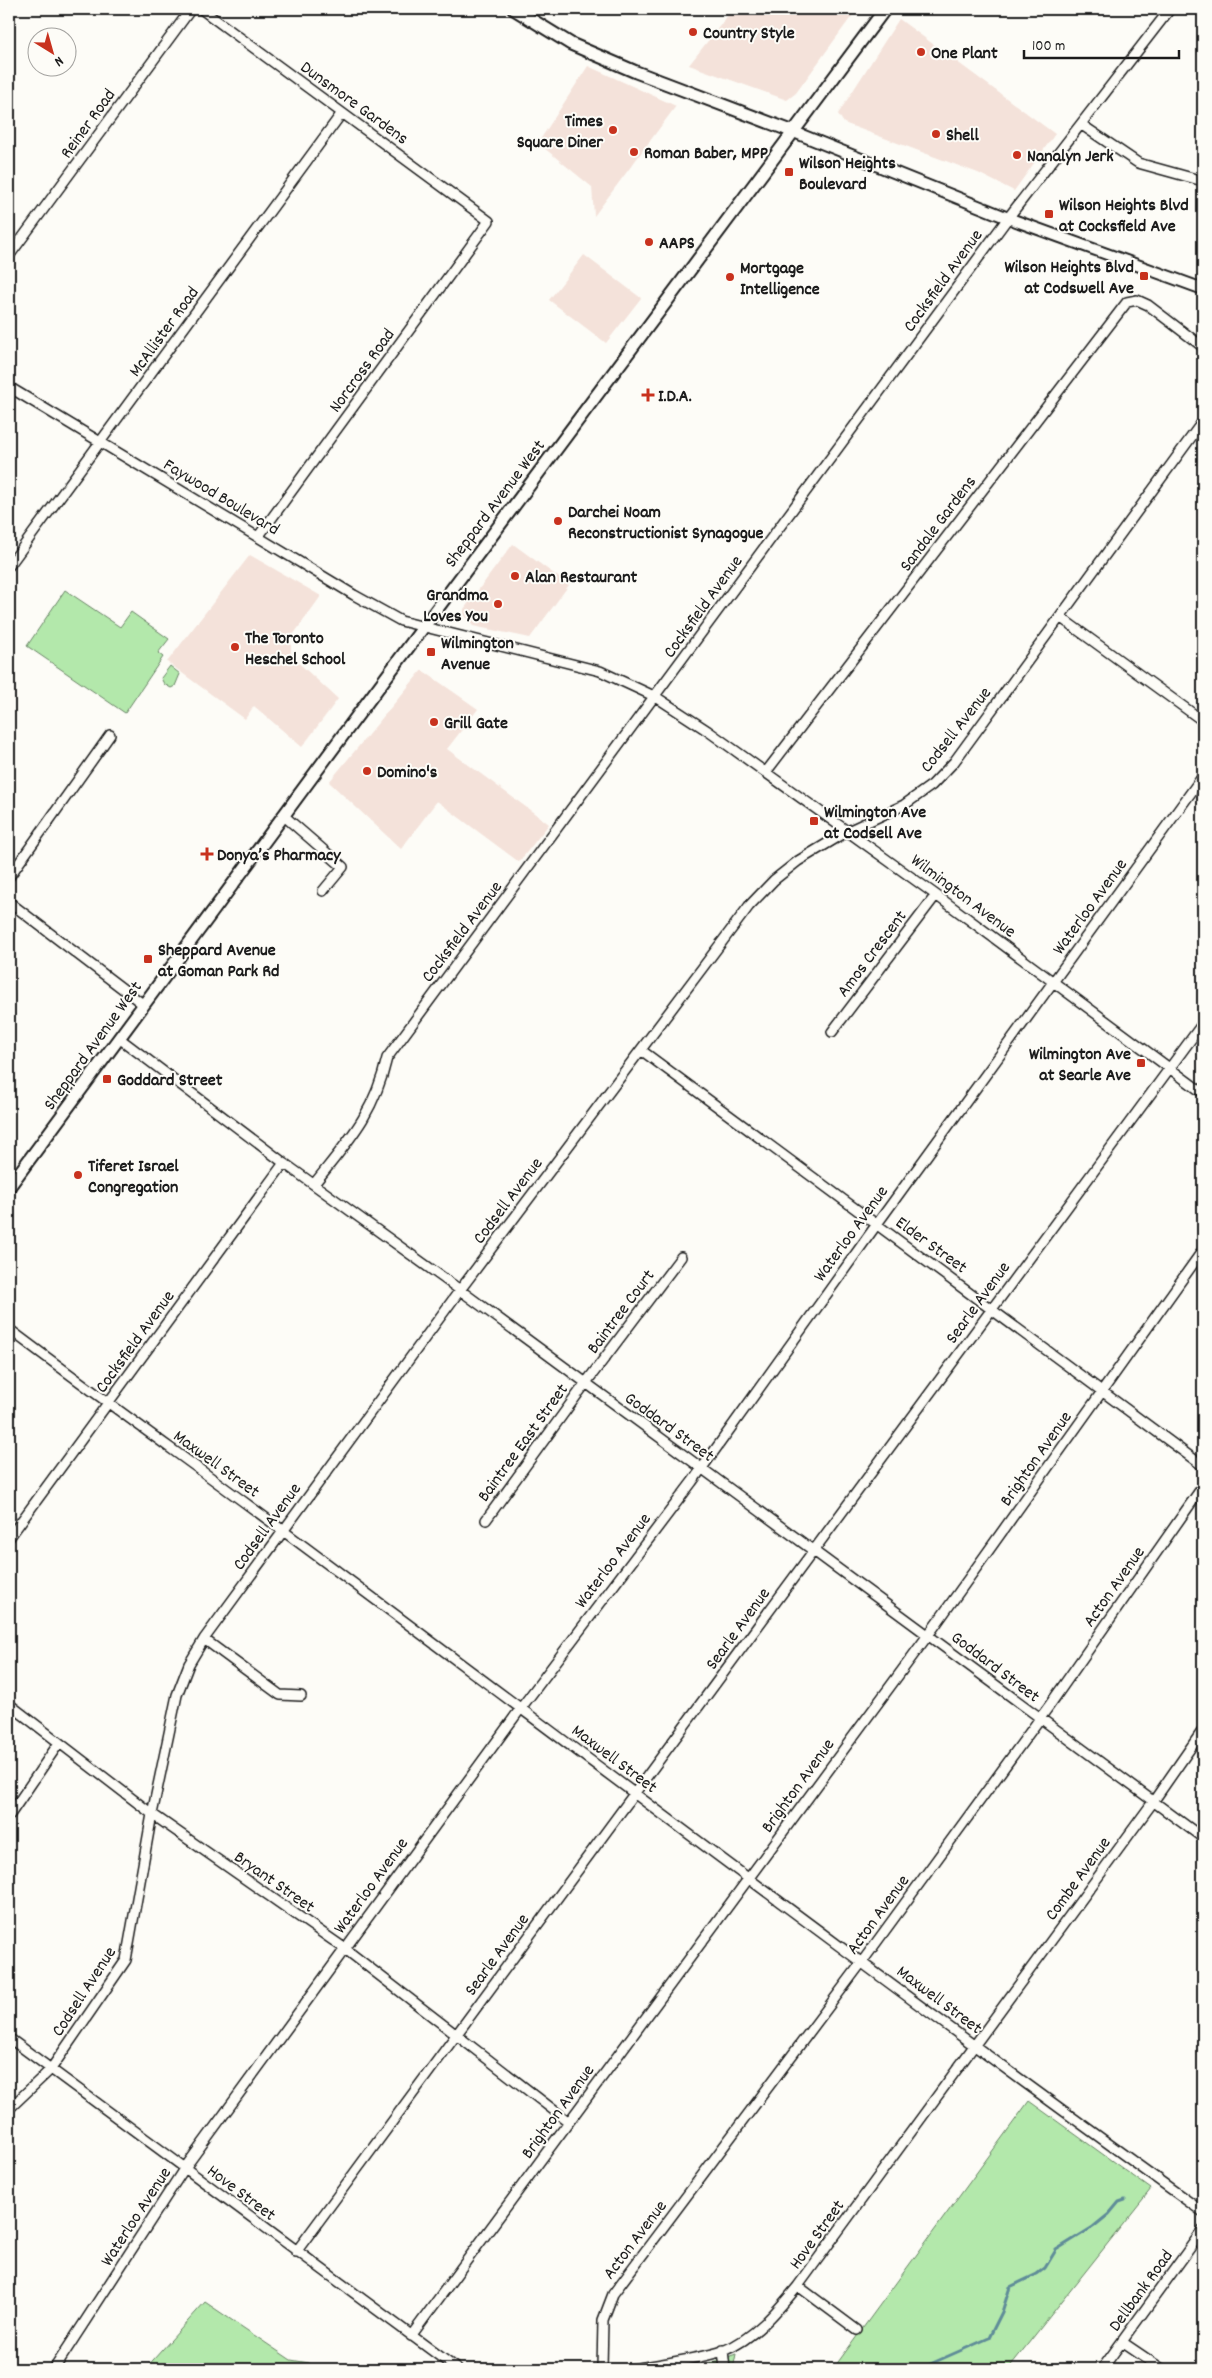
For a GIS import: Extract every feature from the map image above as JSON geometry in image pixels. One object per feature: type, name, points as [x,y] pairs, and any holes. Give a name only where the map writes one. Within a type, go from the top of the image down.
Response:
[{"type":"main road","points":[[514,9],[571,44],[636,72],[794,132]]},
{"type":"main road","name":"Sheppard Avenue West","points":[[9,1187],[422,628],[885,9]]},
{"type":"street","name":"Reiner Road","points":[[9,256],[191,9]]},
{"type":"street","name":"Dunsmore Gardens","points":[[202,9],[489,221]]},
{"type":"street","name":"Cocksfield Avenue","points":[[314,1184],[359,1128],[380,1087],[387,1058],[656,697],[1008,218],[1082,125],[1170,9]]},
{"type":"street","name":"McAllister Road","points":[[9,566],[342,113]]},
{"type":"street","points":[[1082,125],[1138,163],[1203,181]]},
{"type":"street","points":[[794,132],[1008,218],[1203,289]]},
{"type":"street","name":"Norcross Road","points":[[258,537],[489,221]]},
{"type":"street","name":"Sandale Gardens","points":[[766,772],[1126,302],[1138,300],[1148,305],[1203,347]]},
{"type":"street","name":"Faywood Boulevard","points":[[9,387],[354,595],[401,621],[422,628]]},
{"type":"street","name":"Codsell Avenue","points":[[9,2109],[51,2069],[126,1960],[152,1814],[177,1695],[189,1664],[204,1639],[460,1290],[749,906],[774,880],[798,861],[848,831],[904,805],[932,785],[954,762],[1203,421]]},
{"type":"street","points":[[1060,617],[1203,721]]},
{"type":"street","name":"Wilmington Avenue","points":[[422,628],[600,671],[656,697],[766,772],[936,894],[1203,1093]]},
{"type":"street","points":[[9,876],[110,735]]},
{"type":"street","name":"Waterloo Avenue","points":[[54,2369],[184,2169],[521,1708],[701,1469],[876,1224],[1054,983],[1203,776]]},
{"type":"street","points":[[283,815],[342,867],[323,891]]},
{"type":"street","name":"Amos Crescent","points":[[832,1032],[936,894]]},
{"type":"street","points":[[9,902],[144,1005]]},
{"type":"street","name":"Searle Avenue","points":[[296,2252],[1203,1023]]},
{"type":"street","name":"Goddard Street","points":[[119,1038],[284,1162],[1203,1838]]},
{"type":"street","name":"Elder Street","points":[[641,1050],[1203,1466]]},
{"type":"street","name":"Cocksfield Avenue","points":[[9,1538],[284,1162]]},
{"type":"street","name":"Brighton Avenue","points":[[411,2336],[928,1636],[1203,1250]]},
{"type":"street","name":"Baintree Court","points":[[585,1384],[681,1257]]},
{"type":"street","name":"Maxwell Street","points":[[9,1329],[108,1404],[283,1530],[974,2045],[1203,2212]]},
{"type":"street","name":"Baintree East Street","points":[[486,1520],[585,1384]]},
{"type":"street","name":"Acton Avenue","points":[[602,2369],[604,2320],[613,2294],[862,1962],[1040,1719],[1203,1486]]},
{"type":"street","points":[[204,1639],[280,1695],[301,1696]]},
{"type":"street","name":"Bryant Street","points":[[9,1704],[152,1814],[344,1948],[569,2122]]},
{"type":"street","name":"Combe Avenue","points":[[974,2045],[1153,1802],[1203,1730]]},
{"type":"street","points":[[9,1816],[59,1743]]},
{"type":"street","name":"Hove Street","points":[[9,2038],[296,2252],[457,2369]]},
{"type":"street","name":"Hove Street","points":[[632,2369],[723,2350],[746,2338],[772,2317],[798,2286],[974,2045]]},
{"type":"street","name":"Dellbank Road","points":[[1102,2369],[1203,2230]]},
{"type":"street","points":[[798,2286],[856,2330]]},
{"type":"street","points":[[1122,2342],[1162,2369]]},
{"type":"street","points":[[723,2350],[725,2369]]},
{"type":"shaded area","points":[[733,9],[757,9],[762,14],[766,9],[857,9],[796,93],[787,100],[689,65]]},
{"type":"shaded area","points":[[899,19],[1055,134],[1014,191],[978,173],[844,123],[838,114]]},
{"type":"shaded area","points":[[588,66],[676,106],[594,216],[592,187],[538,143]]},
{"type":"shaded area","points":[[584,255],[641,298],[606,343],[549,300]]},
{"type":"shaded area","points":[[513,544],[569,585],[530,638],[473,626],[464,614],[464,609]]},
{"type":"shaded area","name":"The Toronto Heschel School","points":[[250,555],[321,596],[291,638],[291,656],[338,699],[302,747],[254,706],[245,719],[167,662]]},
{"type":"shaded area","points":[[422,670],[478,709],[447,749],[549,824],[519,862],[437,801],[401,849],[329,782]]},
{"type":"green space","points":[[65,590],[120,627],[131,612],[169,639],[158,653],[163,657],[125,713],[27,646]]},
{"type":"green space","points":[[170,666],[180,674],[175,686],[171,688],[164,684],[161,678]]},
{"type":"green space","points":[[1029,2101],[1151,2189],[1008,2369],[833,2369]]},
{"type":"green space","points":[[205,2302],[291,2360],[309,2363],[317,2369],[145,2369]]},
{"type":"green space","points":[[736,2354],[733,2369],[693,2369]]},
{"type":"waterway","points":[[928,2369],[928,2365],[989,2338],[1002,2312],[1010,2287],[1045,2268],[1056,2250],[1093,2227],[1109,2214],[1119,2202],[1125,2200]]},
{"type":"place","name":"Country Style","points":[[693,32]]},
{"type":"place","name":"One Plant","points":[[921,52]]},
{"type":"place","name":"Times Square Diner","points":[[613,130]]},
{"type":"place","name":"Shell","points":[[936,134]]},
{"type":"place","name":"Roman Baber, MPP","points":[[634,152]]},
{"type":"place","name":"Nanalyn Jerk","points":[[1017,155]]},
{"type":"place","name":"Wilson Heights Boulevard","points":[[789,172]]},
{"type":"place","name":"Wilson Heights Blvd at Cocksfield Ave","points":[[1049,214]]},
{"type":"place","name":"AAPS","points":[[649,242]]},
{"type":"place","name":"Wilson Heights Blvd at Codswell Ave","points":[[1144,276]]},
{"type":"place","name":"Mortgage Intelligence","points":[[730,277]]},
{"type":"place","name":"I.D.A.","points":[[648,395]]},
{"type":"place","name":"Darchei Noam Reconstructionist Synagogue","points":[[558,521]]},
{"type":"place","name":"Alan Restaurant","points":[[515,576]]},
{"type":"place","name":"Grandma Loves You","points":[[498,604]]},
{"type":"place","name":"The Toronto Heschel School","points":[[235,647]]},
{"type":"place","name":"Wilmington Avenue","points":[[431,652]]},
{"type":"place","name":"Grill Gate","points":[[434,722]]},
{"type":"place","name":"Domino's","points":[[367,771]]},
{"type":"place","name":"Wilmington Ave at Codsell Ave","points":[[814,821]]},
{"type":"place","name":"Donya’s Pharmacy","points":[[207,854]]},
{"type":"place","name":"Sheppard Avenue at Goman Park Rd","points":[[148,959]]},
{"type":"place","name":"Wilmington Ave at Searle Ave","points":[[1141,1063]]},
{"type":"place","name":"Goddard Street","points":[[107,1079]]},
{"type":"place","name":"Tiferet Israel Congregation","points":[[78,1175]]}]
